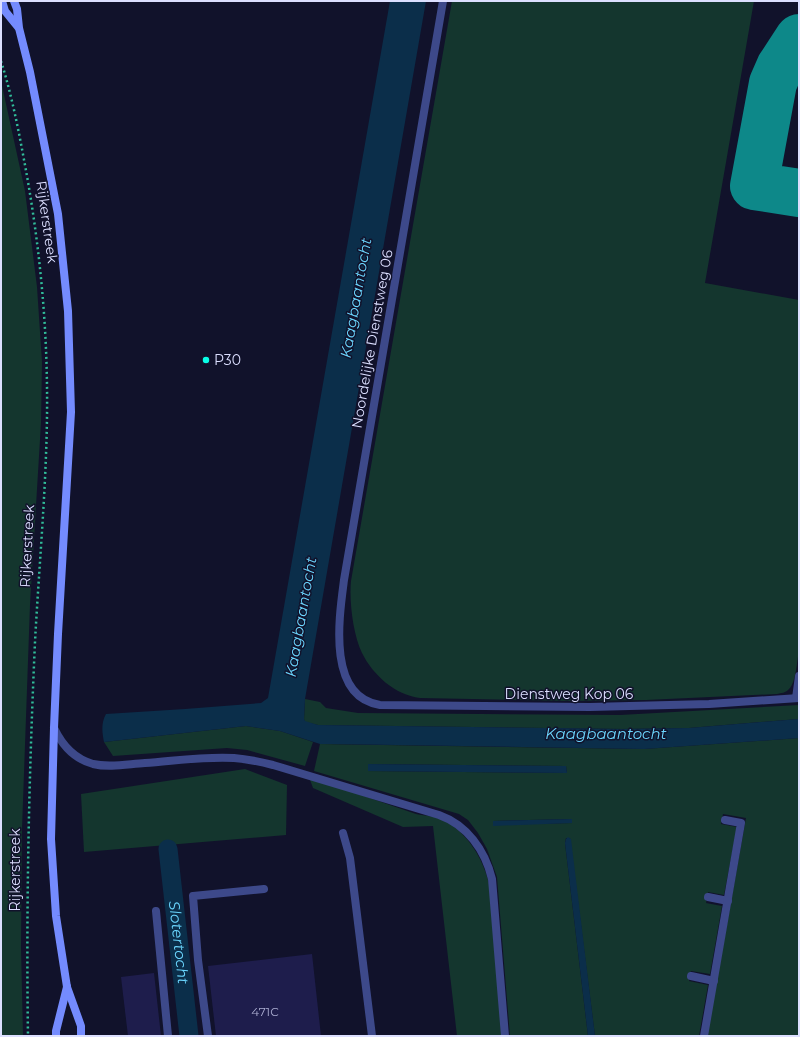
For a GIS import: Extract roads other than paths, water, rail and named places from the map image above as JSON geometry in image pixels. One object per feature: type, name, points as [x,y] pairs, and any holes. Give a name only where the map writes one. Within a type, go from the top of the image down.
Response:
[{"type":"street","name":"Rijkerstreek","points":[[2,1],[5,11],[19,28]]},
{"type":"street","name":"Rijkerstreek","points":[[14,1],[17,9],[19,28],[30,72],[58,214],[68,311],[71,412],[54,728],[52,855],[56,916],[67,987],[81,1026],[81,1036]]},
{"type":"street","name":"Rijkerstreek","points":[[56,1036],[67,987]]},
{"type":"lane","name":"Noordelijke Dienstweg 06","points":[[348,682],[340,653],[339,633],[340,609],[344,580],[443,1]]},
{"type":"lane","points":[[797,698],[799,676]]},
{"type":"lane","name":"Dienstweg Kop 06","points":[[348,682],[360,697],[367,702],[380,705],[590,707],[709,704],[797,698]]},
{"type":"lane","points":[[54,728],[62,742],[72,753],[85,761],[98,765],[113,766],[236,758],[273,765],[332,782],[439,815],[456,823],[468,834],[480,850],[490,871],[494,891],[505,1036]]},
{"type":"lane","points":[[704,1036],[741,823],[725,820]]},
{"type":"lane","points":[[343,833],[350,858],[372,1036]]},
{"type":"lane","points":[[208,1036],[198,960],[193,896],[264,889]]},
{"type":"lane","points":[[708,897],[728,901]]},
{"type":"lane","points":[[156,910],[168,1036]]},
{"type":"lane","points":[[691,976],[714,981]]},
{"type":"water","name":"Kaagbaantocht","points":[[390,1],[426,1],[305,699],[305,721],[318,725],[622,729],[689,728],[799,719],[799,738],[644,749],[320,744],[280,731],[246,726],[104,742],[102,728],[106,714],[261,703],[268,698]]},
{"type":"water","points":[[368,764],[566,766],[567,773],[368,771]]},
{"type":"water","points":[[572,819],[572,823],[493,826],[493,821]]},
{"type":"water","points":[[568,837],[571,839],[595,1036],[588,1036],[565,843]]},
{"type":"waterway","name":"Slotertocht","points":[[168,849],[189,1036]]},
{"type":"place","name":"P30","points":[[206,360]]}]
